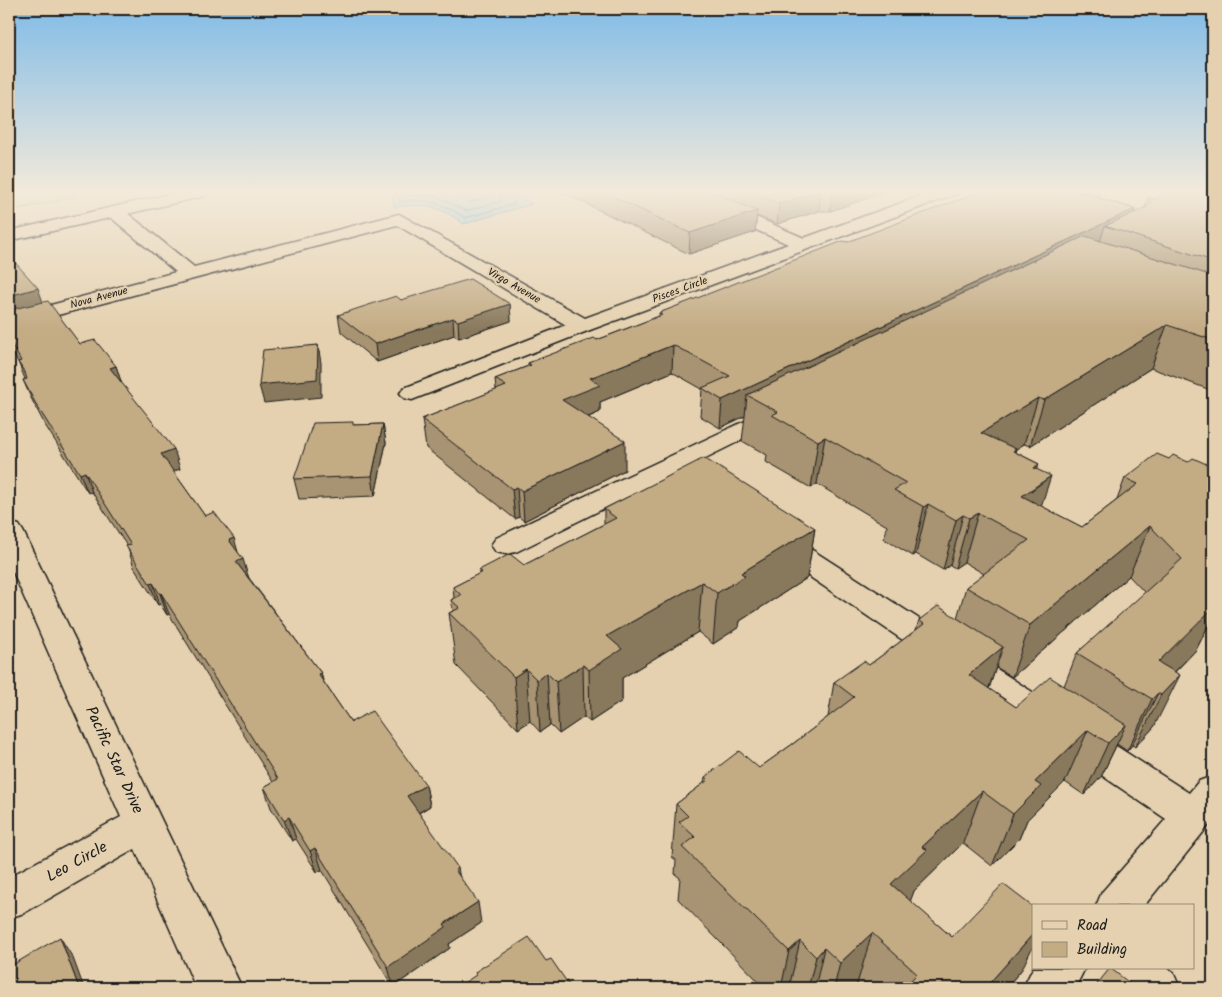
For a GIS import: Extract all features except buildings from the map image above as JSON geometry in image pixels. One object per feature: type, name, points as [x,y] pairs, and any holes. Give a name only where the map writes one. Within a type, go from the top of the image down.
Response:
[{"type":"street","points":[[9,252],[75,238]]},
{"type":"street","points":[[147,238],[190,274]]},
{"type":"street","name":"Virgo Avenue","points":[[190,274],[329,238]]},
{"type":"street","name":"Virgo Avenue","points":[[431,238],[583,326]]},
{"type":"street","points":[[787,238],[804,245]]},
{"type":"street","name":"Pisces Circle","points":[[412,393],[583,326],[824,238]]},
{"type":"street","name":"Nova Avenue","points":[[9,322],[190,274]]},
{"type":"street","points":[[506,545],[678,476],[798,402]]},
{"type":"street","points":[[756,527],[1203,804],[1119,904]]},
{"type":"street","name":"Pacific Star Drive","points":[[9,532],[219,988]]},
{"type":"street","name":"Leo Circle","points":[[9,899],[144,824]]},
{"type":"street","points":[[1046,988],[1061,970]]},
{"type":"street","points":[[1134,970],[1157,988]]}]
